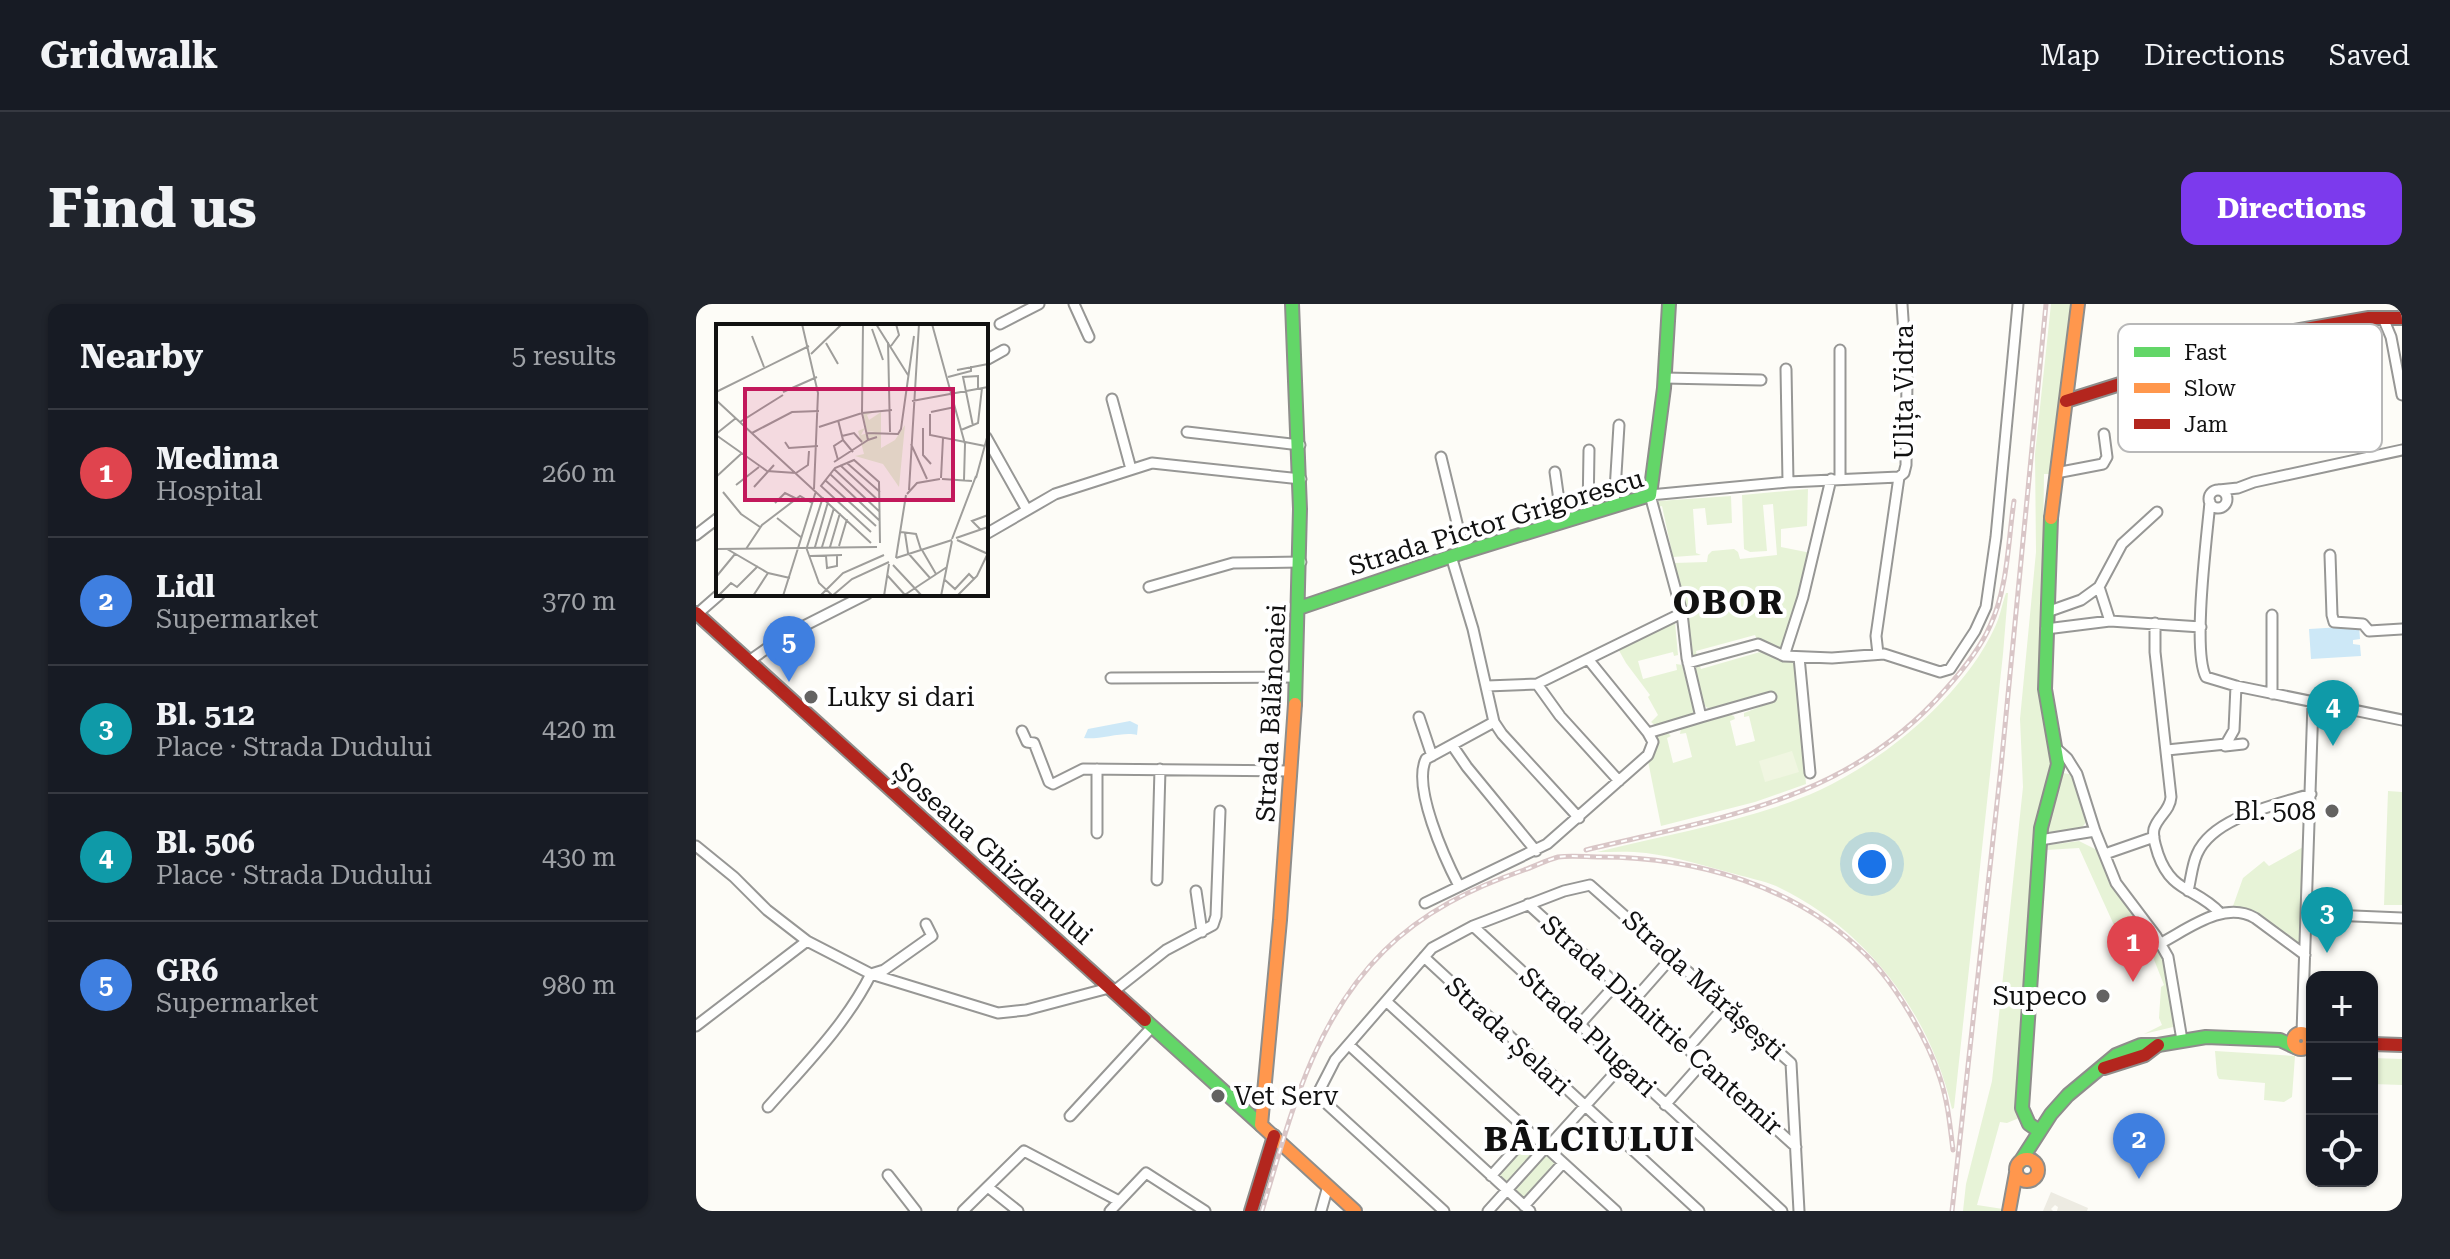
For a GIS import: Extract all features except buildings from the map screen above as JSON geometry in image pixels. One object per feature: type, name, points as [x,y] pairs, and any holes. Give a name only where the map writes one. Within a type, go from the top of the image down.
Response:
[{"type":"main road","name":"Strada Bălănoaiei","points":[[1261,1125],[1290,771],[1301,562],[1300,445],[1292,304]]},
{"type":"main road","points":[[1650,495],[1669,304]]},
{"type":"main road","points":[[2039,1131],[2029,1124],[2022,1108],[2040,840],[2043,818],[2057,773],[2057,749],[2046,697],[2046,629],[2056,473],[2078,304]]},
{"type":"main road","points":[[2378,304],[2383,318]]},
{"type":"main road","points":[[2344,324],[2402,318]]},
{"type":"main road","points":[[2066,401],[2118,384]]},
{"type":"main road","name":"Strada Pictor Grigorescu","points":[[1299,608],[1458,554],[1650,495]]},
{"type":"main road","name":"Șoseaua Ghizdarului","points":[[696,613],[1355,1211]]},
{"type":"main road","points":[[2009,1211],[2018,1168],[2039,1131],[2068,1095],[2103,1068],[2145,1055],[2158,1045],[2182,1040],[2206,1037],[2304,1041]]},
{"type":"main road","points":[[2378,1044],[2402,1045]]},
{"type":"main road","points":[[2009,1211],[2037,1176],[2039,1131]]},
{"type":"main road","points":[[1251,1211],[1274,1136]]},
{"type":"main road","points":[[2018,1168],[2029,1159],[2037,1165]]},
{"type":"main road","points":[[2018,1168],[2022,1180],[2031,1181]]},
{"type":"street","points":[[1000,324],[1039,304]]},
{"type":"street","points":[[1074,304],[1089,337]]},
{"type":"street","name":"Ulița Vidra","points":[[1878,654],[1876,636],[1899,477],[1906,465],[1907,379],[1902,304]]},
{"type":"street","points":[[1688,663],[1758,644],[1784,656],[1855,657],[1878,654],[1945,672],[1959,657],[1986,607],[1996,537],[2018,304]]},
{"type":"street","points":[[2383,318],[2391,337],[2402,395]]},
{"type":"street","points":[[988,359],[1004,350]]},
{"type":"street","points":[[1784,656],[1836,479],[1840,350]]},
{"type":"street","points":[[1786,369],[1788,482]]},
{"type":"street","points":[[1664,378],[1761,380]]},
{"type":"street","points":[[1112,399],[1131,469]]},
{"type":"street","points":[[1614,507],[1619,425]]},
{"type":"street","points":[[1187,432],[1300,445]]},
{"type":"street","points":[[2056,473],[2103,464],[2107,457],[2104,434]]},
{"type":"street","points":[[988,441],[1027,510]]},
{"type":"street","points":[[1588,514],[1589,450]]},
{"type":"street","points":[[2402,450],[2211,494],[2201,627],[2202,666],[2206,677],[2313,703],[2402,720]]},
{"type":"street","points":[[1441,457],[1494,722],[1579,818]]},
{"type":"street","points":[[988,533],[1055,494],[1155,463],[1301,479]]},
{"type":"street","points":[[1555,472],[1562,522]]},
{"type":"street","name":"Strada Pictor Grigorescu","points":[[1650,495],[1788,482],[1899,477]]},
{"type":"street","points":[[2210,502],[2214,507],[2224,504],[2254,482]]},
{"type":"street","points":[[2207,534],[2224,504],[2226,495],[2219,490]]},
{"type":"street","points":[[1650,495],[1682,613],[1688,663],[1701,717]]},
{"type":"street","points":[[2047,612],[2081,600],[2099,587],[2122,544],[2157,512]]},
{"type":"street","points":[[696,535],[716,520]]},
{"type":"street","points":[[2330,555],[2334,622],[2363,624],[2369,631],[2402,629]]},
{"type":"street","points":[[1149,587],[1233,563],[1301,562]]},
{"type":"street","points":[[2099,587],[2110,621]]},
{"type":"street","points":[[696,613],[717,596]]},
{"type":"street","points":[[749,661],[786,635],[863,596]]},
{"type":"street","points":[[1487,686],[1537,684],[1682,613]]},
{"type":"street","points":[[2272,615],[2272,694]]},
{"type":"street","points":[[2046,629],[2110,621],[2201,627]]},
{"type":"street","points":[[2155,623],[2155,656],[2171,801],[2169,809],[2157,824],[2154,837],[2167,874],[2220,913]]},
{"type":"street","points":[[1799,657],[1810,773]]},
{"type":"street","points":[[1425,903],[1536,851],[1579,818],[1651,751],[1653,742],[1648,733],[1588,659]]},
{"type":"street","points":[[1111,678],[1296,677]]},
{"type":"street","points":[[1537,684],[1560,716],[1619,781]]},
{"type":"street","points":[[2221,746],[2229,740],[2234,730],[2236,686]]},
{"type":"street","points":[[1648,733],[1771,697]]},
{"type":"street","points":[[2304,1041],[2313,703]]},
{"type":"street","points":[[1419,717],[1432,756]]},
{"type":"street","points":[[1459,886],[1436,837],[1422,767],[1426,759],[1494,722]]},
{"type":"street","points":[[1022,731],[1027,742],[1034,743],[1051,784],[1078,770],[1290,771]]},
{"type":"street","points":[[2167,750],[2243,744]]},
{"type":"street","points":[[1452,745],[1536,851]]},
{"type":"street","points":[[2057,749],[2077,774],[2095,831],[2119,888],[2161,943],[2173,973],[2182,1040]]},
{"type":"street","points":[[1097,769],[1097,833]]},
{"type":"street","points":[[1157,880],[1160,769]]},
{"type":"street","points":[[2188,891],[2196,855],[2217,830],[2237,818],[2311,794]]},
{"type":"street","points":[[696,846],[734,877],[767,910],[807,941],[871,974],[998,1013],[1026,1010],[1112,990],[1166,950],[1213,925],[1216,916],[1220,811]]},
{"type":"street","points":[[2040,840],[2095,831]]},
{"type":"street","points":[[2105,854],[2154,837]]},
{"type":"street","name":"Strada Mărășești","points":[[1528,904],[1581,886],[1594,886],[1791,1063],[1799,1211]]},
{"type":"street","points":[[1196,891],[1202,932]]},
{"type":"street","points":[[1444,1211],[1317,1095],[1329,1068],[1424,957],[1442,941],[1528,904]]},
{"type":"street","name":"Strada Dimitrie Cantemir","points":[[1528,904],[1796,1147]]},
{"type":"street","points":[[2161,943],[2230,910],[2247,913],[2305,955]]},
{"type":"street","points":[[2307,914],[2402,918]]},
{"type":"street","points":[[768,1107],[822,1046],[871,974],[884,970],[932,936],[926,924]]},
{"type":"street","name":"Strada Plugari","points":[[1473,926],[1782,1211]]},
{"type":"street","points":[[696,1026],[807,941]]},
{"type":"street","name":"Strada Șelari","points":[[1424,957],[1699,1211]]},
{"type":"street","points":[[1635,999],[1672,957]]},
{"type":"street","points":[[1580,1024],[1617,983]]},
{"type":"street","points":[[1387,1002],[1616,1211]]},
{"type":"street","points":[[1688,1048],[1725,1006]]},
{"type":"street","points":[[1070,1116],[1153,1026]]},
{"type":"street","points":[[1349,1045],[1527,1208],[1563,1163]]},
{"type":"street","points":[[1665,1105],[1703,1062]]},
{"type":"street","points":[[1488,1211],[1623,1064]]},
{"type":"street","points":[[1491,1176],[1530,1133]]},
{"type":"street","points":[[963,1211],[1024,1151],[1119,1201]]},
{"type":"street","points":[[1110,1211],[1146,1173],[1205,1211]]},
{"type":"street","points":[[888,1175],[916,1211]]},
{"type":"street","points":[[1321,1211],[1328,1186]]},
{"type":"street","points":[[989,1188],[1018,1211]]},
{"type":"green space","points":[[2051,304],[2074,304],[2053,474],[2044,474],[2041,695],[2051,761],[2050,776],[2034,833],[2017,1105],[2019,1118],[2007,1123],[2000,1122],[1977,1205],[2003,1211],[1963,1211],[1966,1184],[1992,1081],[2023,787],[2020,719],[2036,552],[2035,454]]},
{"type":"green space","points":[[1808,489],[1807,526],[1781,529],[1781,547],[1811,553],[1783,652],[1757,640],[1755,635],[1696,651],[1697,656],[1693,655],[1687,612],[1674,563],[1707,562],[1712,551],[1734,549],[1740,559],[1777,555],[1773,504],[1763,505],[1767,551],[1750,552],[1744,549],[1742,495]]},
{"type":"green space","points":[[1731,496],[1732,523],[1707,525],[1705,508],[1693,509],[1696,553],[1701,555],[1673,557],[1662,506],[1658,507],[1659,501]]},
{"type":"green space","points":[[2006,593],[2003,654],[1952,1109],[1928,1040],[1910,1007],[1890,977],[1838,925],[1776,886],[1657,855],[1597,852],[1767,810],[1820,790],[1871,761],[1921,722],[1964,677],[1995,627]]},
{"type":"green space","points":[[1675,622],[1678,655],[1674,656],[1673,652],[1638,661],[1643,679],[1677,670],[1676,664],[1682,665],[1694,711],[1691,715],[1655,725],[1651,722],[1658,715],[1648,697],[1650,695],[1617,647]]},
{"type":"green space","points":[[1759,648],[1796,660],[1806,784],[1755,802],[1661,826],[1648,761],[1656,750],[1658,733],[1666,731],[1671,736],[1667,738],[1673,763],[1692,757],[1686,733],[1680,734],[1681,728],[1729,714],[1735,719],[1730,721],[1736,746],[1755,741],[1749,716],[1744,717],[1744,713],[1772,702],[1770,693],[1709,709],[1705,706],[1694,670],[1699,664],[1701,669],[1760,652]]},
{"type":"green space","points":[[1792,751],[1799,772],[1765,782],[1759,761]]},
{"type":"green space","points":[[2063,773],[2074,775],[2087,821],[2080,830],[2048,835],[2058,777]]},
{"type":"green space","points":[[2388,791],[2402,792],[2402,905],[2384,905]]},
{"type":"green space","points":[[2079,841],[2097,850],[2114,888],[2162,958],[2168,975],[2173,1027],[2144,1034],[2162,1025],[2159,1018],[2161,987],[2164,985],[2149,947],[2128,956],[2079,848],[2046,850],[2045,855],[2045,847],[2049,845]]},
{"type":"green space","points":[[2305,846],[2302,940],[2298,944],[2258,913],[2233,906],[2243,878],[2264,861],[2269,866]]},
{"type":"green space","points":[[2215,1051],[2295,1056],[2292,1097],[2284,1102],[2264,1100],[2265,1083],[2219,1079]]},
{"type":"green space","points":[[2378,1058],[2402,1059],[2402,1085],[2378,1084]]},
{"type":"green space","points":[[1530,1139],[1556,1163],[1524,1198],[1498,1174]]},
{"type":"shaded area","points":[[2051,1192],[2088,1208],[2087,1211],[2057,1211],[2055,1205],[2051,1209],[2053,1211],[2043,1211]]},
{"type":"water","points":[[2359,626],[2360,639],[2353,640],[2353,644],[2360,645],[2361,656],[2311,659],[2309,629]]},
{"type":"water","points":[[1130,721],[1138,725],[1137,735],[1084,738],[1088,729]]},
{"type":"railway","points":[[1952,1211],[2001,767],[2046,304]]},
{"type":"railway","points":[[1586,850],[1685,827],[1780,799],[1824,781],[1867,757],[1907,727],[1958,675],[1990,626],[2004,580],[2014,501]]},
{"type":"railway","points":[[1262,1211],[1306,1073],[1338,1008],[1359,979],[1399,937],[1432,913],[1486,885],[1563,856],[1636,858],[1708,870],[1777,894],[1839,931],[1877,967],[1919,1030],[1943,1087],[1953,1150]]},
{"type":"traffic: fast","points":[[1292,304],[1300,509],[1295,704]]},
{"type":"traffic: fast","points":[[1299,608],[1464,552],[1650,495],[1664,388],[1669,304]]},
{"type":"traffic: fast","points":[[2039,1131],[2029,1124],[2022,1108],[2041,828],[2058,764],[2045,689],[2051,518]]},
{"type":"traffic: fast","points":[[1145,1020],[1261,1125]]},
{"type":"traffic: fast","points":[[2020,1162],[2051,1114],[2068,1095],[2116,1055],[2141,1045],[2206,1037],[2280,1040],[2295,1047]]},
{"type":"traffic: slow","points":[[2051,518],[2078,304]]},
{"type":"traffic: slow","points":[[1295,704],[1280,920],[1261,1125],[1355,1211]]},
{"type":"traffic: slow","points":[[2301,1033],[2307,1035],[2309,1041],[2307,1047],[2301,1049],[2295,1047],[2293,1041],[2295,1035],[2301,1033]]},
{"type":"traffic: slow","points":[[2027,1159],[2035,1162],[2038,1170],[2035,1178],[2027,1181],[2019,1178],[2016,1170],[2019,1162],[2027,1159]]},
{"type":"traffic: slow","points":[[2009,1211],[2016,1173]]},
{"type":"traffic: jam","points":[[2334,324],[2369,318],[2402,318]]},
{"type":"traffic: jam","points":[[2066,401],[2118,385]]},
{"type":"traffic: jam","points":[[696,613],[1145,1020]]},
{"type":"traffic: jam","points":[[2378,1044],[2402,1045]]},
{"type":"traffic: jam","points":[[2104,1068],[2145,1055],[2158,1045]]},
{"type":"traffic: jam","points":[[1251,1211],[1274,1136]]},
{"type":"place","name":"GR6","points":[[789,682]]},
{"type":"place","name":"Luky si dari","points":[[811,697]]},
{"type":"place","name":"Bl. 506","points":[[2333,746]]},
{"type":"place","name":"Bl. 508","points":[[2332,811]]},
{"type":"place","name":"Bl. 512","points":[[2327,953]]},
{"type":"place","name":"Medima","points":[[2133,982]]},
{"type":"place","name":"Supeco","points":[[2103,996]]},
{"type":"place","name":"Vet Serv","points":[[1218,1096]]},
{"type":"place","name":"Lidl","points":[[2139,1179]]},
{"type":"district","name":"OBOR","points":[[1729,602]]},
{"type":"district","name":"BÂLCIULUI","points":[[1590,1139]]}]
